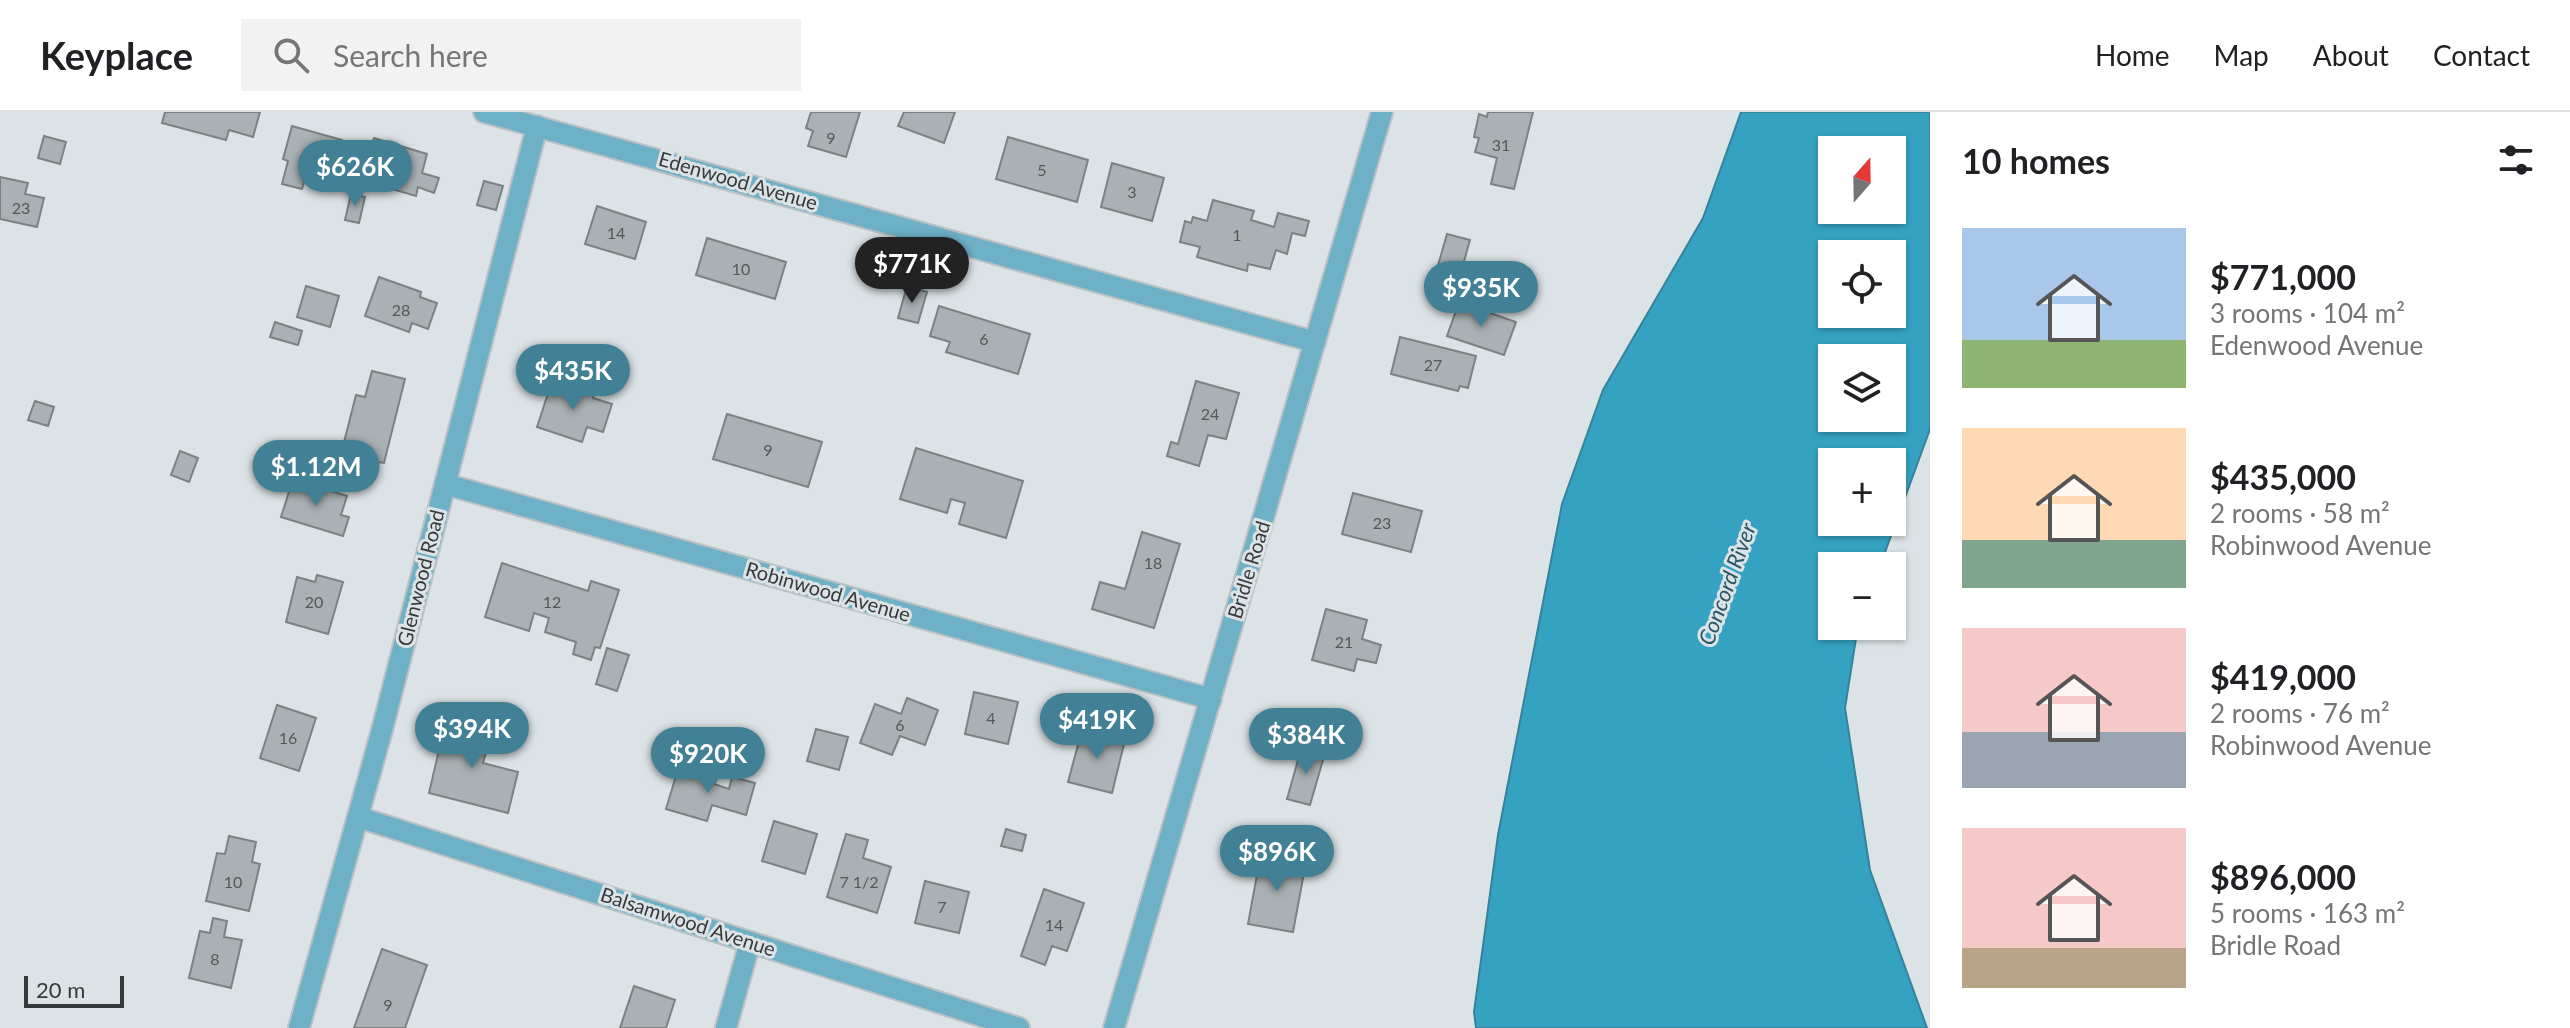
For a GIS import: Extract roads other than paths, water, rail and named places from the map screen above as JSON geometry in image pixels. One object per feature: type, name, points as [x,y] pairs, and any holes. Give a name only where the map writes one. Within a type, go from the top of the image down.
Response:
[{"type":"street","name":"Edenwood Avenue","points":[[484,112],[1315,342]]},
{"type":"street","name":"Bridle Road","points":[[1114,1028],[1382,112]]},
{"type":"street","name":"Glenwood Road","points":[[299,1028],[358,817],[537,126]]},
{"type":"street","name":"Robinwood Avenue","points":[[445,484],[1211,699]]},
{"type":"street","name":"Balsamwood Avenue","points":[[358,817],[1019,1028]]},
{"type":"street","points":[[726,1028],[750,942]]},
{"type":"water","name":"Concord River","points":[[1741,112],[1930,112],[1930,429],[1906,495],[1906,448],[1818,448],[1818,536],[1891,536],[1885,552],[1818,552],[1818,640],[1856,640],[1845,708],[1870,870],[1927,1028],[1476,1028],[1474,1012],[1498,835],[1562,504],[1603,390],[1703,218]]}]
